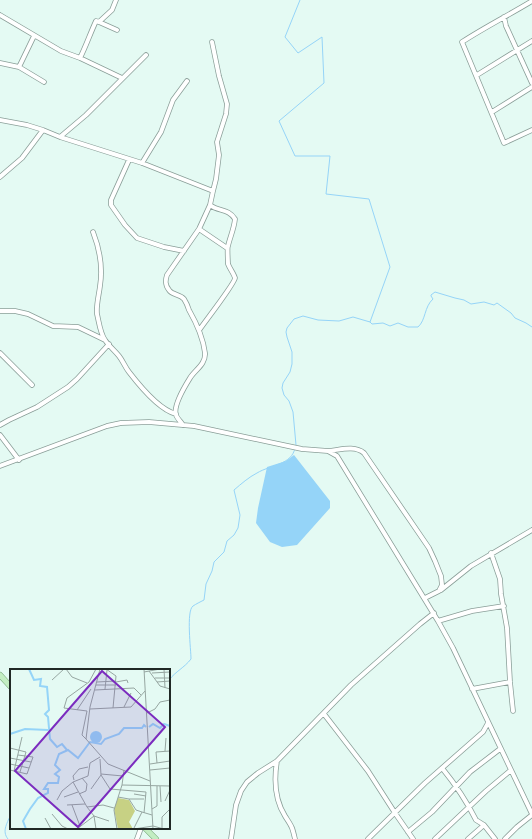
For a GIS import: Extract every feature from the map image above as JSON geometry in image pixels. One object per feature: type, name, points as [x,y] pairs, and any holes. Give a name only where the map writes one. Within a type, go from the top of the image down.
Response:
[{"type":"main road","points":[[0,675],[10,686]]},
{"type":"main road","points":[[146,829],[156,839]]},
{"type":"street","points":[[80,58],[96,21],[99,22],[112,10],[116,0]]},
{"type":"street","points":[[532,1],[492,23],[481,32],[462,42],[504,143],[532,130]]},
{"type":"street","points":[[0,14],[61,51],[80,58],[122,78]]},
{"type":"street","points":[[502,18],[532,83]]},
{"type":"street","points":[[99,22],[117,30]]},
{"type":"street","points":[[19,67],[34,36]]},
{"type":"street","points":[[476,75],[532,41]]},
{"type":"street","points":[[183,425],[176,414],[176,409],[182,390],[201,365],[205,353],[200,329],[184,300],[181,297],[171,293],[165,281],[167,275],[199,229],[210,205],[216,179],[219,155],[217,142],[226,114],[227,104],[217,69],[212,42]]},
{"type":"street","points":[[60,137],[86,115],[146,55]]},
{"type":"street","points":[[0,63],[19,67],[44,82]]},
{"type":"street","points":[[142,163],[161,132],[173,100],[188,81]]},
{"type":"street","points":[[492,112],[532,87]]},
{"type":"street","points":[[489,104],[493,107],[506,102]]},
{"type":"street","points":[[0,120],[27,125],[129,160],[142,163],[213,191]]},
{"type":"street","points":[[0,176],[22,158],[43,130]]},
{"type":"street","points":[[129,160],[111,200],[111,206],[137,238],[164,247],[184,251]]},
{"type":"street","points":[[200,329],[235,278],[228,264],[229,256],[227,248],[235,219],[227,212],[210,205]]},
{"type":"street","points":[[199,229],[227,248]]},
{"type":"street","points":[[93,232],[98,244],[101,258],[97,312],[101,331],[105,340]]},
{"type":"street","points":[[0,311],[22,312],[53,326],[78,327],[105,340],[119,356],[128,371],[145,390],[163,407],[176,414]]},
{"type":"street","points":[[0,425],[36,407],[68,387],[109,344]]},
{"type":"street","points":[[0,353],[32,385]]},
{"type":"street","points":[[0,466],[106,426],[121,423],[149,422],[194,426],[302,449],[328,451],[353,448],[364,453],[429,548],[441,576],[442,585],[439,591]]},
{"type":"street","points":[[0,435],[19,460]]},
{"type":"street","points":[[328,451],[337,456],[425,598],[453,648],[500,749],[512,770],[532,814],[516,827],[505,839]]},
{"type":"street","points":[[425,598],[439,591],[471,566],[491,553],[532,530]]},
{"type":"street","points":[[491,553],[500,580],[504,606],[509,644],[510,682],[513,711]]},
{"type":"street","points":[[438,621],[472,611],[504,606]]},
{"type":"street","points":[[231,839],[236,805],[241,791],[247,782],[258,773],[278,761],[351,685],[420,624],[434,614]]},
{"type":"street","points":[[472,689],[510,682]]},
{"type":"street","points":[[324,714],[368,771],[414,839]]},
{"type":"street","points":[[368,839],[425,783],[483,732],[488,723]]},
{"type":"street","points":[[408,832],[432,812],[470,772],[500,749]]},
{"type":"street","points":[[278,761],[275,773],[277,796],[285,816],[294,829],[295,839]]},
{"type":"street","points":[[442,768],[470,807],[476,820],[484,825],[495,839]]},
{"type":"street","points":[[435,839],[486,791],[512,770]]},
{"type":"street","points":[[468,839],[484,825]]},
{"type":"street","points":[[137,839],[141,829]]},
{"type":"water","points":[[294,455],[330,501],[330,508],[297,545],[282,547],[270,542],[256,523],[267,467],[286,461]]},
{"type":"waterway","points":[[296,445],[293,412],[282,388],[283,383],[290,372],[292,364],[292,352],[287,337],[287,328],[294,319],[303,316],[318,320],[339,321],[353,317],[370,322],[390,267],[369,199],[326,194],[330,156],[295,156],[279,121],[324,83],[322,37],[298,53],[285,37],[300,0]]},
{"type":"waterway","points":[[370,322],[372,324],[383,323],[390,326],[398,323],[408,327],[418,327],[421,324],[428,306],[433,299],[431,295],[435,292],[464,300],[471,304],[484,302],[494,305],[497,303],[511,313],[515,318],[532,327]]},
{"type":"waterway","points":[[170,679],[191,659],[189,631],[191,609],[193,606],[204,600],[206,584],[214,562],[224,552],[227,541],[234,535],[238,528],[240,515],[234,490],[262,470],[280,464],[290,458],[295,448]]},
{"type":"waterway","points":[[8,839],[5,830],[10,816]]}]
